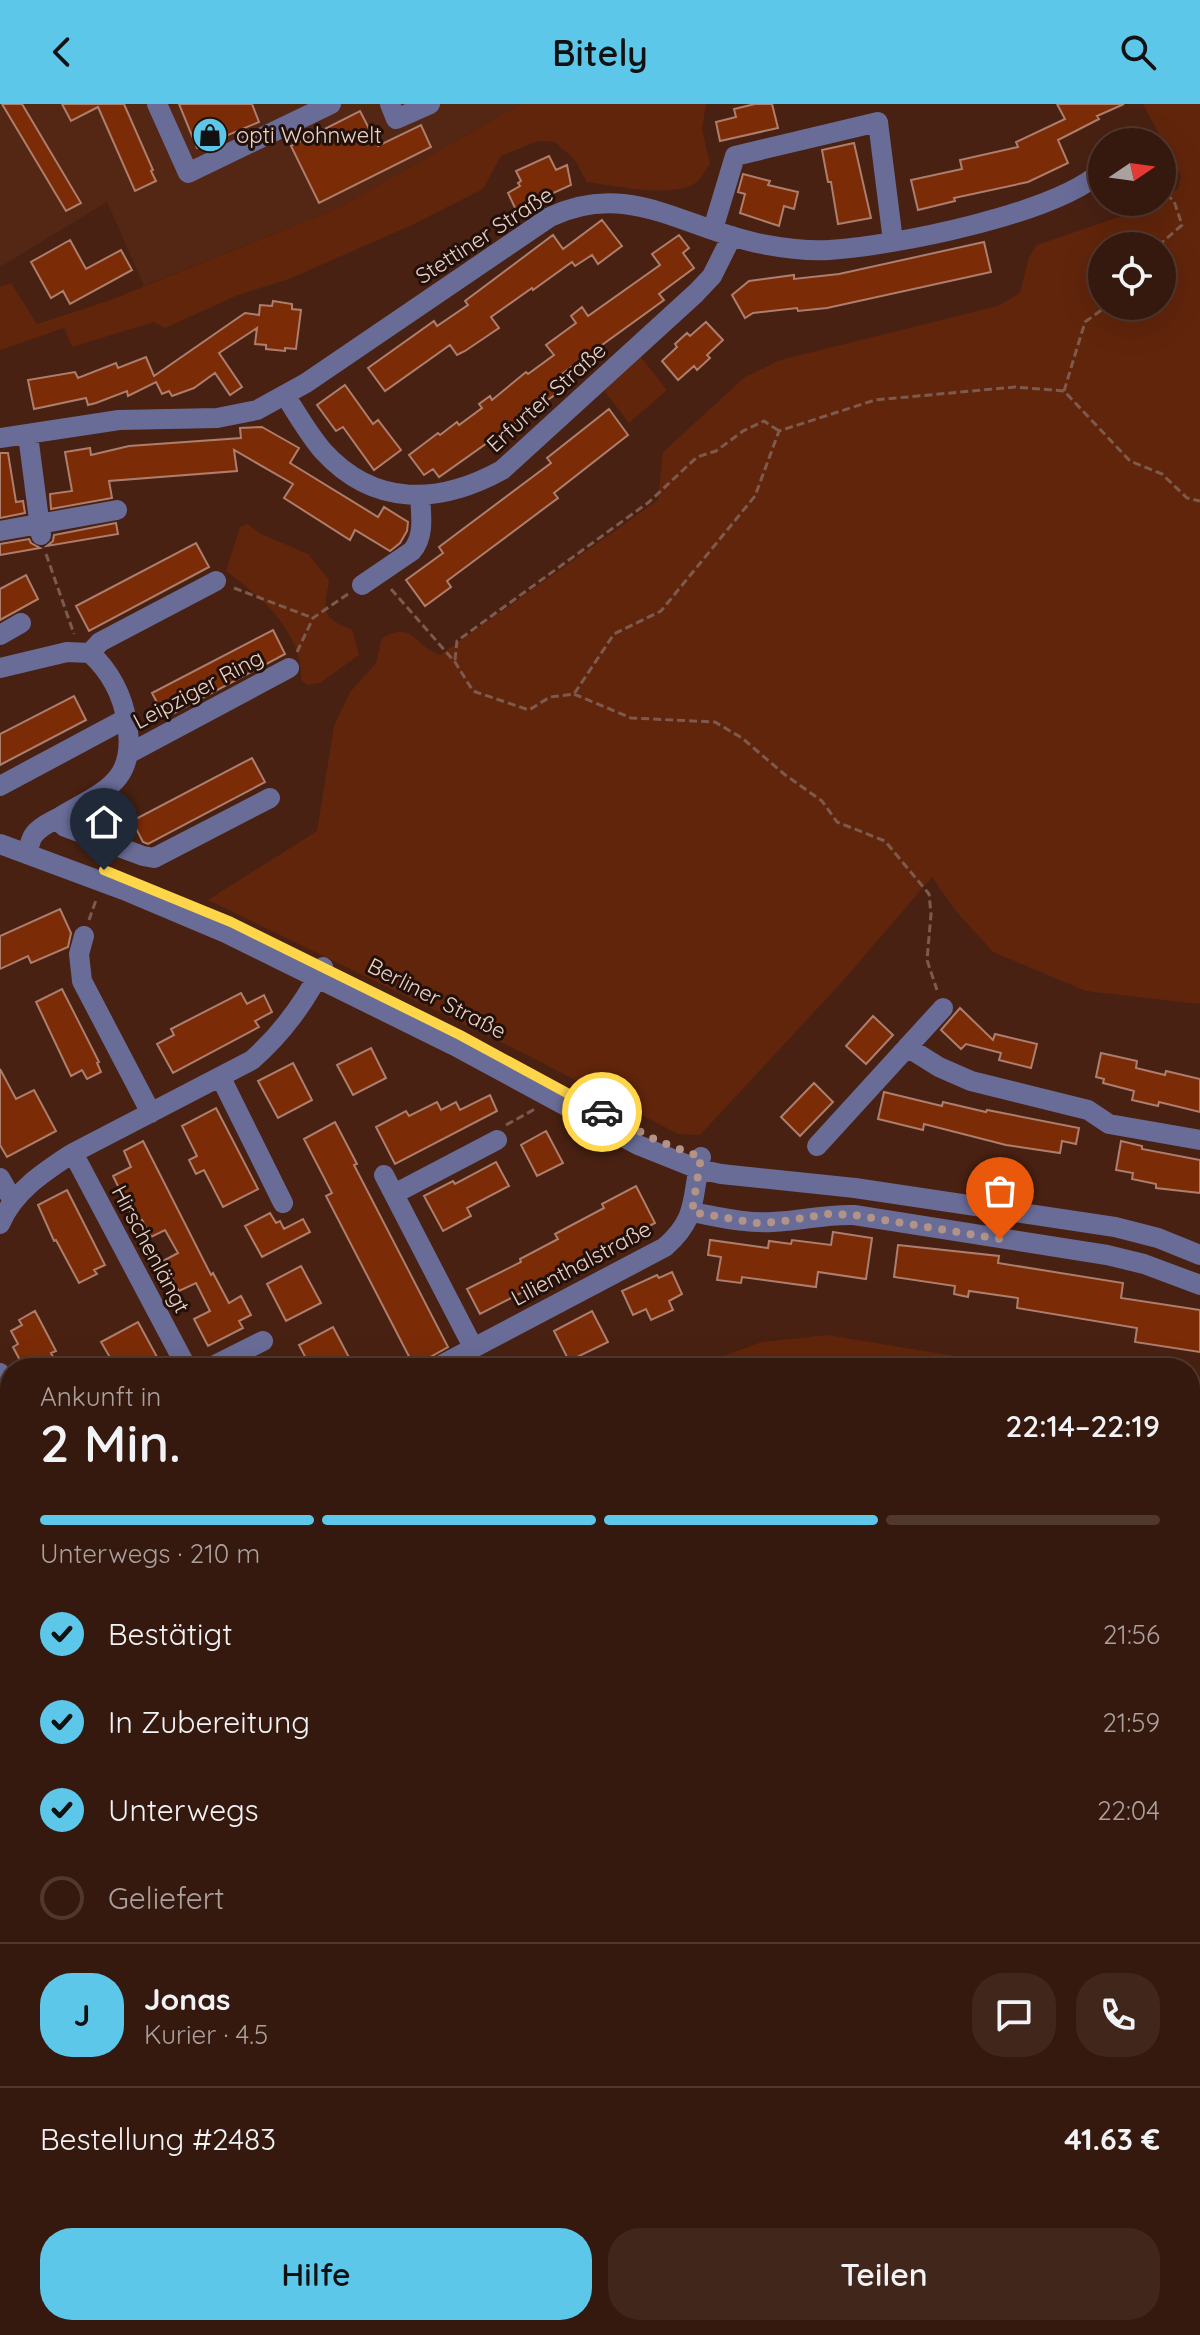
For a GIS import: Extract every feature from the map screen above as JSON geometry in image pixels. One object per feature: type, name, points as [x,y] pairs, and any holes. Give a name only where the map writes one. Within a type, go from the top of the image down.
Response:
[{"type":"street","points":[[157,104],[188,173],[331,104]]},
{"type":"street","points":[[390,104],[396,119],[430,104]]},
{"type":"street","name":"Erfurter Straße","points":[[285,395],[323,451],[347,473],[372,486],[420,496],[473,486],[502,470],[712,276],[735,156],[878,122],[893,241]]},
{"type":"street","name":"Stettiner Straße","points":[[0,438],[119,420],[238,415],[257,410],[285,395],[550,217],[569,208],[591,203],[635,205],[722,233],[789,249],[825,250],[893,241],[969,225],[1054,200],[1088,181]]},
{"type":"street","points":[[28,435],[40,530]]},
{"type":"street","points":[[370,579],[418,544],[422,531],[420,496]]},
{"type":"street","points":[[0,531],[40,530],[117,510]]},
{"type":"street","points":[[0,668],[85,652],[216,581]]},
{"type":"street","points":[[0,635],[21,623]]},
{"type":"street","name":"Leipziger Ring","points":[[29,848],[38,830],[105,791],[119,779],[130,753],[127,718],[116,686],[102,664],[85,652]]},
{"type":"street","name":"Leipziger Ring","points":[[130,753],[289,668]]},
{"type":"street","name":"Leipziger Ring","points":[[0,786],[127,718]]},
{"type":"street","points":[[56,819],[65,827],[154,858],[270,798]]},
{"type":"street","name":"Berliner Straße","points":[[0,832],[102,881],[320,972],[460,1035],[700,1163]]},
{"type":"street","name":"Berliner Straße","points":[[0,844],[29,848],[181,900],[638,1145],[700,1163],[1115,1227],[1158,1238],[1200,1255]]},
{"type":"street","points":[[84,936],[79,954],[82,981],[151,1113]]},
{"type":"street","points":[[0,1224],[13,1201],[46,1170],[252,1060],[276,1039],[296,1014],[320,972]]},
{"type":"street","points":[[817,1146],[943,1008]]},
{"type":"street","points":[[907,1047],[939,1067],[971,1081],[1088,1110],[1109,1124],[1200,1140]]},
{"type":"street","points":[[221,1078],[283,1203]]},
{"type":"street","points":[[394,1194],[497,1140]]},
{"type":"street","name":"Hirschenlängt","points":[[73,1153],[182,1358]]},
{"type":"street","name":"Lilienthalstraße","points":[[454,1358],[665,1247],[682,1232],[692,1212],[700,1163]]},
{"type":"street","points":[[384,1175],[473,1347]]},
{"type":"street","points":[[0,1178],[13,1201]]},
{"type":"street","points":[[692,1212],[755,1223],[828,1214],[854,1215],[1107,1255],[1144,1264],[1200,1285]]},
{"type":"street","points":[[229,1358],[263,1341]]},
{"type":"path","points":[[1174,232],[1182,225],[1176,207]]},
{"type":"path","points":[[1064,391],[1088,320]]},
{"type":"path","points":[[779,431],[875,400],[1015,387],[1064,391],[1130,461],[1162,474],[1187,498],[1200,501]]},
{"type":"path","points":[[455,662],[457,641],[649,502],[697,457],[716,451],[743,431],[764,421],[779,431]]},
{"type":"path","points":[[574,694],[614,634],[661,611],[755,496],[779,431]]},
{"type":"path","points":[[40,530],[51,572],[85,652]]},
{"type":"path","points":[[289,668],[313,618],[370,579],[455,662],[473,691],[529,710],[550,697],[574,694],[631,718],[715,722],[742,738],[822,801],[837,822],[885,841],[929,894],[931,914],[927,960],[943,1008]]},
{"type":"path","points":[[216,581],[313,618]]},
{"type":"path","points":[[84,936],[102,881]]},
{"type":"path","points":[[497,1140],[500,1129],[551,1098]]},
{"type":"shaded area","points":[[0,104],[521,104],[338,208],[144,286],[107,202],[0,267]]},
{"type":"shaded area","points":[[521,104],[706,104],[702,129],[710,164],[694,184],[683,188],[656,191],[627,188],[587,182],[575,160],[555,142],[538,141],[501,156],[483,189],[412,225],[289,279],[238,295],[165,328],[154,322],[72,347],[64,328],[0,350],[0,287],[11,283],[37,324],[108,301],[338,208]]},
{"type":"shaded area","points":[[1143,104],[1200,104],[1200,1004],[1086,991],[993,952],[955,910],[932,877],[841,983],[700,1135],[678,1134],[529,1056],[208,900],[317,831],[334,726],[350,692],[376,663],[382,638],[393,633],[408,633],[440,655],[658,500],[663,452],[745,377],[780,360],[998,306],[1020,293],[1029,257],[1037,245],[1121,216],[1176,216],[1181,176],[1176,167],[1176,128],[1156,128]]},
{"type":"shaded area","points":[[640,356],[667,390],[629,423],[603,389]]},
{"type":"shaded area","points":[[247,524],[261,534],[308,554],[329,580],[326,611],[334,621],[352,630],[359,655],[320,683],[307,685],[301,680],[300,663],[287,631],[266,604],[226,571],[240,527]]},
{"type":"shaded area","points":[[827,1335],[968,1358],[718,1358],[762,1342]]},
{"type":"building","points":[[2,104],[22,104],[81,203],[66,211]]},
{"type":"building","points":[[62,104],[124,104],[156,181],[135,191],[98,107],[71,121]]},
{"type":"building","name":"opti Wohnwelt","points":[[179,104],[252,104],[259,122],[197,148]]},
{"type":"building","points":[[772,104],[778,128],[720,141],[716,122],[736,117],[734,109]]},
{"type":"building","points":[[1057,104],[1124,104],[1058,140],[1068,163],[1028,182],[954,198],[955,201],[918,210],[911,180],[962,169],[960,160],[1018,147],[1016,142],[1065,119]]},
{"type":"building","points":[[360,111],[378,146],[421,125],[431,147],[319,203],[291,146]]},
{"type":"building","points":[[854,143],[871,218],[838,224],[822,150]]},
{"type":"building","points":[[549,156],[556,170],[567,165],[571,185],[516,210],[508,193],[520,186],[516,171]]},
{"type":"building","points":[[743,174],[770,181],[768,185],[798,192],[794,209],[784,206],[779,226],[740,213],[745,194],[738,192]]},
{"type":"building","points":[[602,220],[622,246],[598,264],[592,255],[575,266],[572,262],[532,288],[491,317],[499,328],[465,351],[457,355],[450,345],[385,391],[368,368],[434,321],[437,326],[468,305],[465,301],[553,235],[563,249]]},
{"type":"building","points":[[679,235],[689,248],[683,253],[694,268],[659,294],[664,300],[562,374],[570,384],[439,477],[433,469],[424,475],[409,455],[438,433],[440,435],[457,422],[459,425],[482,408],[479,404],[490,396],[492,400],[526,372],[528,374],[554,355],[546,345],[576,323],[571,316],[582,307],[588,316],[660,265],[652,254]]},
{"type":"building","points":[[70,240],[86,269],[121,250],[132,270],[70,304],[63,291],[51,298],[31,262]]},
{"type":"building","points":[[984,242],[991,272],[827,308],[753,313],[745,318],[732,295],[749,281],[794,275],[794,279],[839,274]]},
{"type":"building","points":[[273,301],[292,304],[292,309],[301,310],[296,349],[266,349],[266,345],[255,344],[257,328],[219,353],[242,387],[230,395],[215,373],[194,388],[172,396],[169,391],[162,394],[156,382],[128,396],[127,391],[88,405],[86,398],[34,409],[28,380],[75,372],[78,378],[116,363],[118,368],[146,357],[154,376],[245,313],[259,315],[260,305],[272,306]]},
{"type":"building","points":[[706,322],[723,340],[697,370],[694,366],[678,380],[662,361],[687,333],[690,336]]},
{"type":"building","points":[[345,385],[373,424],[378,420],[401,450],[374,470],[343,427],[336,431],[317,405]]},
{"type":"building","points":[[609,409],[628,435],[554,493],[558,498],[447,581],[451,587],[425,606],[406,580],[443,553],[439,547],[551,463],[547,458]]},
{"type":"building","points":[[262,427],[299,448],[290,463],[378,517],[384,507],[408,522],[400,543],[390,551],[355,530],[350,540],[284,498],[293,484],[234,450],[237,471],[109,481],[112,498],[51,509],[50,494],[72,491],[65,452],[90,448],[91,455],[129,446],[241,438],[240,428]]},
{"type":"building","points":[[0,453],[8,453],[16,502],[23,501],[25,513],[0,518]]},
{"type":"building","points":[[116,523],[118,534],[47,546],[54,535]]},
{"type":"building","points":[[29,539],[40,548],[0,555],[0,544]]},
{"type":"building","points":[[196,543],[209,567],[89,631],[76,606]]},
{"type":"building","points":[[26,575],[38,599],[0,620],[0,589]]},
{"type":"building","points":[[273,630],[285,654],[165,718],[152,693]]},
{"type":"building","points":[[74,696],[86,720],[0,765],[0,734]]},
{"type":"building","points":[[252,758],[265,782],[148,844],[143,842],[132,821]]},
{"type":"building","points":[[60,909],[71,933],[68,947],[31,963],[28,956],[0,969],[0,936]]},
{"type":"building","points":[[62,989],[99,1062],[101,1072],[87,1079],[82,1070],[71,1076],[36,1002]]},
{"type":"building","points":[[241,993],[247,1004],[264,995],[272,1012],[255,1021],[259,1027],[173,1073],[157,1044],[174,1035],[171,1029]]},
{"type":"building","points":[[960,1008],[993,1040],[995,1034],[1037,1044],[1031,1068],[999,1060],[1001,1053],[966,1044],[961,1049],[941,1030]]},
{"type":"building","points":[[873,1016],[893,1035],[866,1064],[846,1046]]},
{"type":"building","points":[[371,1048],[386,1078],[353,1095],[337,1065]]},
{"type":"building","points":[[1101,1053],[1137,1061],[1136,1068],[1200,1079],[1200,1112],[1159,1102],[1158,1106],[1132,1100],[1134,1091],[1103,1083],[1104,1079],[1096,1077]]},
{"type":"building","points":[[293,1063],[312,1100],[278,1118],[258,1081]]},
{"type":"building","points":[[0,1069],[16,1099],[34,1090],[56,1131],[7,1157],[0,1145]]},
{"type":"building","points":[[814,1083],[833,1102],[800,1136],[781,1117]]},
{"type":"building","points":[[884,1092],[942,1106],[943,1102],[1079,1128],[1076,1144],[1062,1141],[1060,1153],[1006,1145],[924,1124],[923,1130],[878,1119]]},
{"type":"building","points":[[490,1095],[497,1111],[395,1164],[376,1127],[406,1111],[409,1116],[437,1102],[441,1110],[456,1102],[460,1110]]},
{"type":"building","points":[[216,1108],[258,1189],[223,1207],[204,1170],[196,1174],[189,1160],[197,1156],[182,1126]]},
{"type":"building","points":[[335,1122],[448,1347],[428,1358],[410,1358],[326,1196],[332,1193],[304,1139]]},
{"type":"building","points":[[546,1131],[563,1163],[537,1176],[521,1145]]},
{"type":"building","points":[[143,1141],[211,1275],[213,1273],[229,1303],[241,1296],[251,1315],[239,1321],[243,1328],[208,1346],[194,1319],[210,1311],[196,1283],[179,1291],[163,1261],[178,1253],[165,1230],[151,1237],[142,1220],[136,1223],[113,1176],[131,1167],[124,1151]]},
{"type":"building","points":[[1121,1141],[1142,1146],[1142,1149],[1200,1160],[1200,1193],[1156,1188],[1156,1184],[1132,1179],[1133,1173],[1116,1170]]},
{"type":"building","points":[[496,1162],[509,1186],[467,1208],[471,1216],[443,1231],[424,1196]]},
{"type":"building","points":[[636,1186],[655,1223],[607,1248],[609,1252],[574,1270],[572,1267],[480,1314],[467,1289],[521,1262],[520,1259],[558,1239],[555,1234],[604,1208],[602,1204]]},
{"type":"building","points":[[67,1190],[105,1265],[94,1270],[97,1274],[79,1283],[54,1241],[38,1205]]},
{"type":"building","points":[[270,1213],[284,1229],[303,1219],[310,1232],[262,1257],[245,1226]]},
{"type":"building","points":[[833,1232],[872,1238],[866,1279],[818,1272],[816,1287],[742,1277],[741,1283],[717,1280],[721,1257],[708,1255],[710,1240],[768,1248],[769,1241],[791,1244],[792,1240],[831,1245]]},
{"type":"building","points":[[898,1245],[999,1256],[998,1263],[1123,1283],[1121,1298],[1200,1310],[1200,1352],[1135,1342],[1137,1328],[1017,1308],[1018,1298],[969,1291],[968,1297],[954,1294],[955,1286],[894,1277]]},
{"type":"building","points":[[301,1266],[321,1303],[286,1321],[267,1284]]},
{"type":"building","points":[[672,1272],[682,1294],[669,1301],[673,1310],[651,1320],[646,1309],[633,1315],[622,1291],[657,1275],[659,1278]]},
{"type":"building","points":[[35,1311],[56,1351],[51,1353],[54,1358],[19,1358],[13,1347],[18,1344],[11,1331],[22,1325],[19,1320]]},
{"type":"building","points":[[592,1311],[608,1342],[575,1358],[568,1358],[554,1331]]},
{"type":"building","points":[[138,1322],[158,1358],[110,1358],[101,1342]]},
{"type":"building","points":[[333,1327],[349,1358],[306,1358],[299,1345]]},
{"type":"way so far","points":[[602,1112],[658,1141],[701,1157],[692,1212],[755,1223],[828,1214],[854,1215],[1000,1239]]},
{"type":"place","name":"opti Wohnwelt","points":[[210,135]]},
{"type":"route","points":[[104,870],[231,922],[460,1035],[602,1112]]}]
